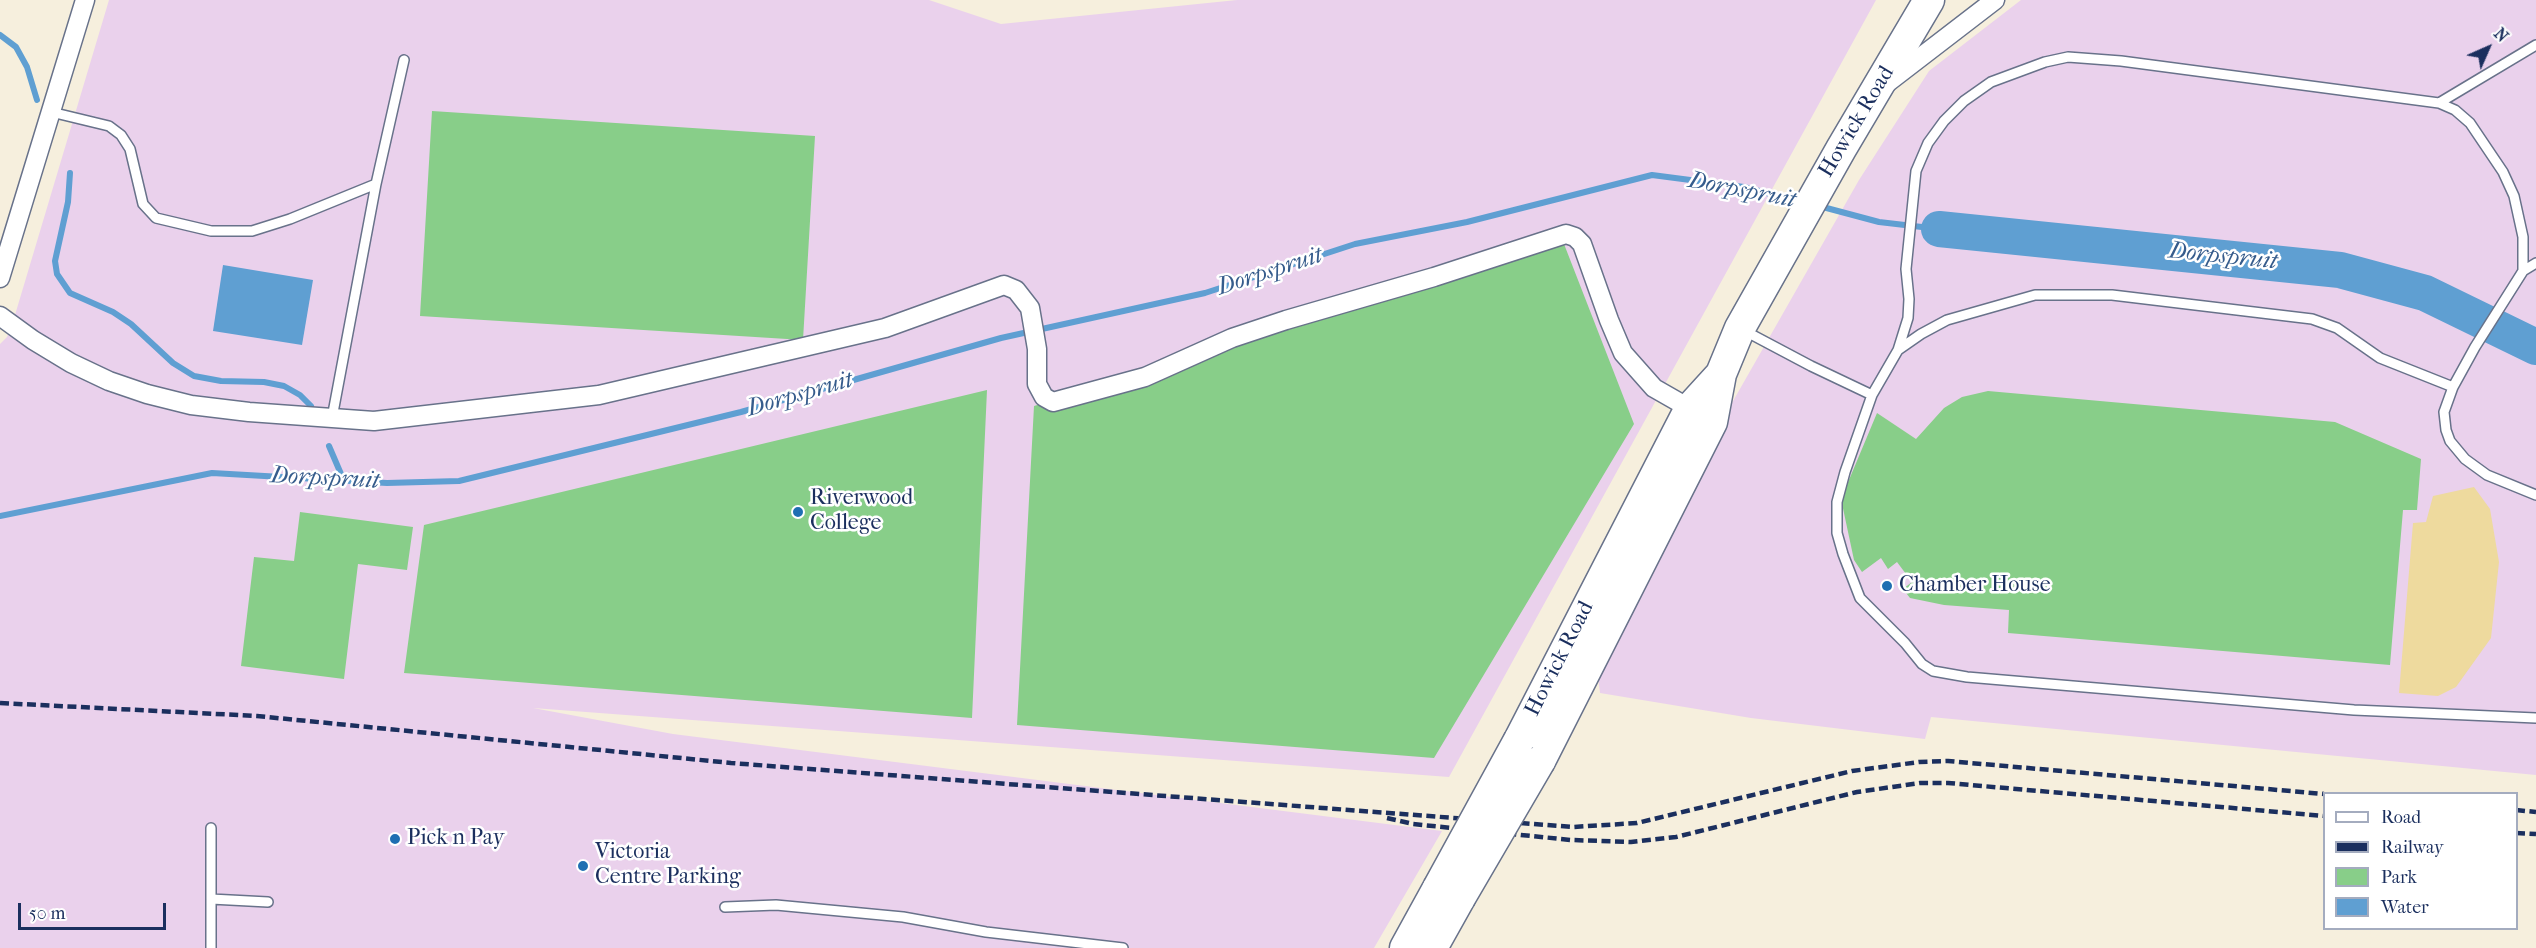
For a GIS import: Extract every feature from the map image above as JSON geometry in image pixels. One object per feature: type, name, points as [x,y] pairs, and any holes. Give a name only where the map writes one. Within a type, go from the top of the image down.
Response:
[{"type":"main road","name":"Howick Road","points":[[1405,948],[1449,893],[1540,760],[1721,374],[1740,328],[1772,268],[1929,0]]},
{"type":"main road","name":"Howick Road","points":[[1432,948],[1449,893],[1519,740],[1701,415]]},
{"type":"street","points":[[0,278],[85,0]]},
{"type":"street","points":[[1875,93],[1995,0]]},
{"type":"street","points":[[0,316],[71,363],[109,381],[147,394],[191,405],[249,412],[374,421],[599,395],[885,328],[1004,285],[1016,290],[1030,308],[1037,349],[1037,384],[1039,391],[1046,399],[1053,402],[1145,377],[1232,338],[1286,320],[1434,277],[1566,234],[1575,237],[1582,244],[1608,320],[1623,353],[1654,388],[1701,415]]},
{"type":"lane","points":[[2439,103],[2535,47]]},
{"type":"lane","points":[[2523,271],[2523,237],[2514,196],[2502,172],[2470,123],[2456,110],[2439,103],[2121,61],[2060,58],[1991,82],[1964,101],[1944,120],[1928,143],[1916,171],[1908,234],[1906,269],[1908,318],[1898,350],[1872,395],[1837,502],[1838,533],[1843,554],[1860,598],[1905,643],[1922,664],[1933,671],[1967,677],[2343,709],[2536,718]]},
{"type":"lane","points":[[332,418],[376,184],[404,60]]},
{"type":"lane","points":[[51,112],[109,126],[121,135],[130,149],[142,204],[156,218],[211,231],[252,231],[290,219],[376,184]]},
{"type":"lane","points":[[2536,263],[2523,271],[2475,347],[2453,387],[2444,412],[2446,430],[2456,451],[2487,475],[2536,495]]},
{"type":"lane","points":[[1898,350],[1947,320],[2035,295],[2112,295],[2312,319],[2337,328],[2380,358],[2453,387]]},
{"type":"lane","points":[[1740,328],[1872,395]]},
{"type":"lane","points":[[211,828],[211,948]]},
{"type":"lane","points":[[212,899],[268,902]]},
{"type":"lane","points":[[725,907],[776,905],[892,916],[986,932],[1123,948]]},
{"type":"shaded area","name":"Riverwood College","points":[[109,0],[929,0],[1001,24],[1237,0],[1876,0],[1449,777],[533,708],[673,734],[1442,831],[1374,948],[0,948],[0,344],[7,337],[12,325]]},
{"type":"shaded area","points":[[2021,0],[2536,0],[2536,775],[1931,717],[1925,739],[1751,718],[1600,693],[1594,645],[1859,180],[1929,71]]},
{"type":"green space","points":[[432,111],[815,136],[803,340],[420,316]]},
{"type":"green space","points":[[1564,244],[1634,424],[1434,758],[1017,725],[1034,406]]},
{"type":"green space","points":[[987,390],[972,718],[404,673],[424,525]]},
{"type":"green space","points":[[1988,391],[2335,422],[2421,459],[2417,510],[2403,510],[2390,665],[2008,633],[2009,610],[1944,605],[1910,598],[1903,589],[1912,582],[1897,562],[1888,569],[1881,558],[1862,572],[1854,560],[1841,499],[1877,413],[1916,439],[1944,408],[1962,397]]},
{"type":"green space","points":[[300,512],[413,527],[407,570],[358,564],[344,679],[241,666],[254,557],[294,561]]},
{"type":"sand","points":[[2474,487],[2490,509],[2499,562],[2491,638],[2456,687],[2438,696],[2399,693],[2413,523],[2426,522],[2433,496]]},
{"type":"water","points":[[223,265],[313,280],[302,345],[213,331]]},
{"type":"waterway","points":[[0,35],[16,47],[27,67],[37,100]]},
{"type":"waterway","points":[[70,173],[68,202],[55,261],[57,274],[70,293],[113,312],[131,324],[173,363],[194,376],[221,381],[264,382],[284,386],[300,395],[311,406]]},
{"type":"waterway","name":"Dorpspruit","points":[[0,516],[212,473],[387,483],[459,481],[741,412],[1001,338],[1205,293],[1355,244],[1467,222],[1652,175],[1744,187],[1801,202]]},
{"type":"waterway","name":"Dorpspruit","points":[[1819,206],[1879,222],[1939,229]]},
{"type":"waterway","name":"Dorpspruit","points":[[1939,229],[2340,270],[2425,293],[2536,347]]},
{"type":"waterway","points":[[329,446],[344,481]]},
{"type":"railway","points":[[0,703],[257,716],[731,763],[1573,827],[1637,823],[1852,771],[1919,762],[1948,761],[2323,794]]},
{"type":"railway","points":[[1387,818],[1413,824],[1571,840],[1631,842],[1676,837],[1857,792],[1920,783],[1948,783],[2323,816]]},
{"type":"railway","points":[[2518,810],[2536,812]]},
{"type":"railway","points":[[2518,833],[2536,834]]},
{"type":"place","name":"Riverwood College","points":[[798,512]]},
{"type":"place","name":"Chamber House","points":[[1887,586]]},
{"type":"place","name":"Pick n Pay","points":[[395,839]]},
{"type":"place","name":"Victoria Centre Parking","points":[[583,866]]}]
